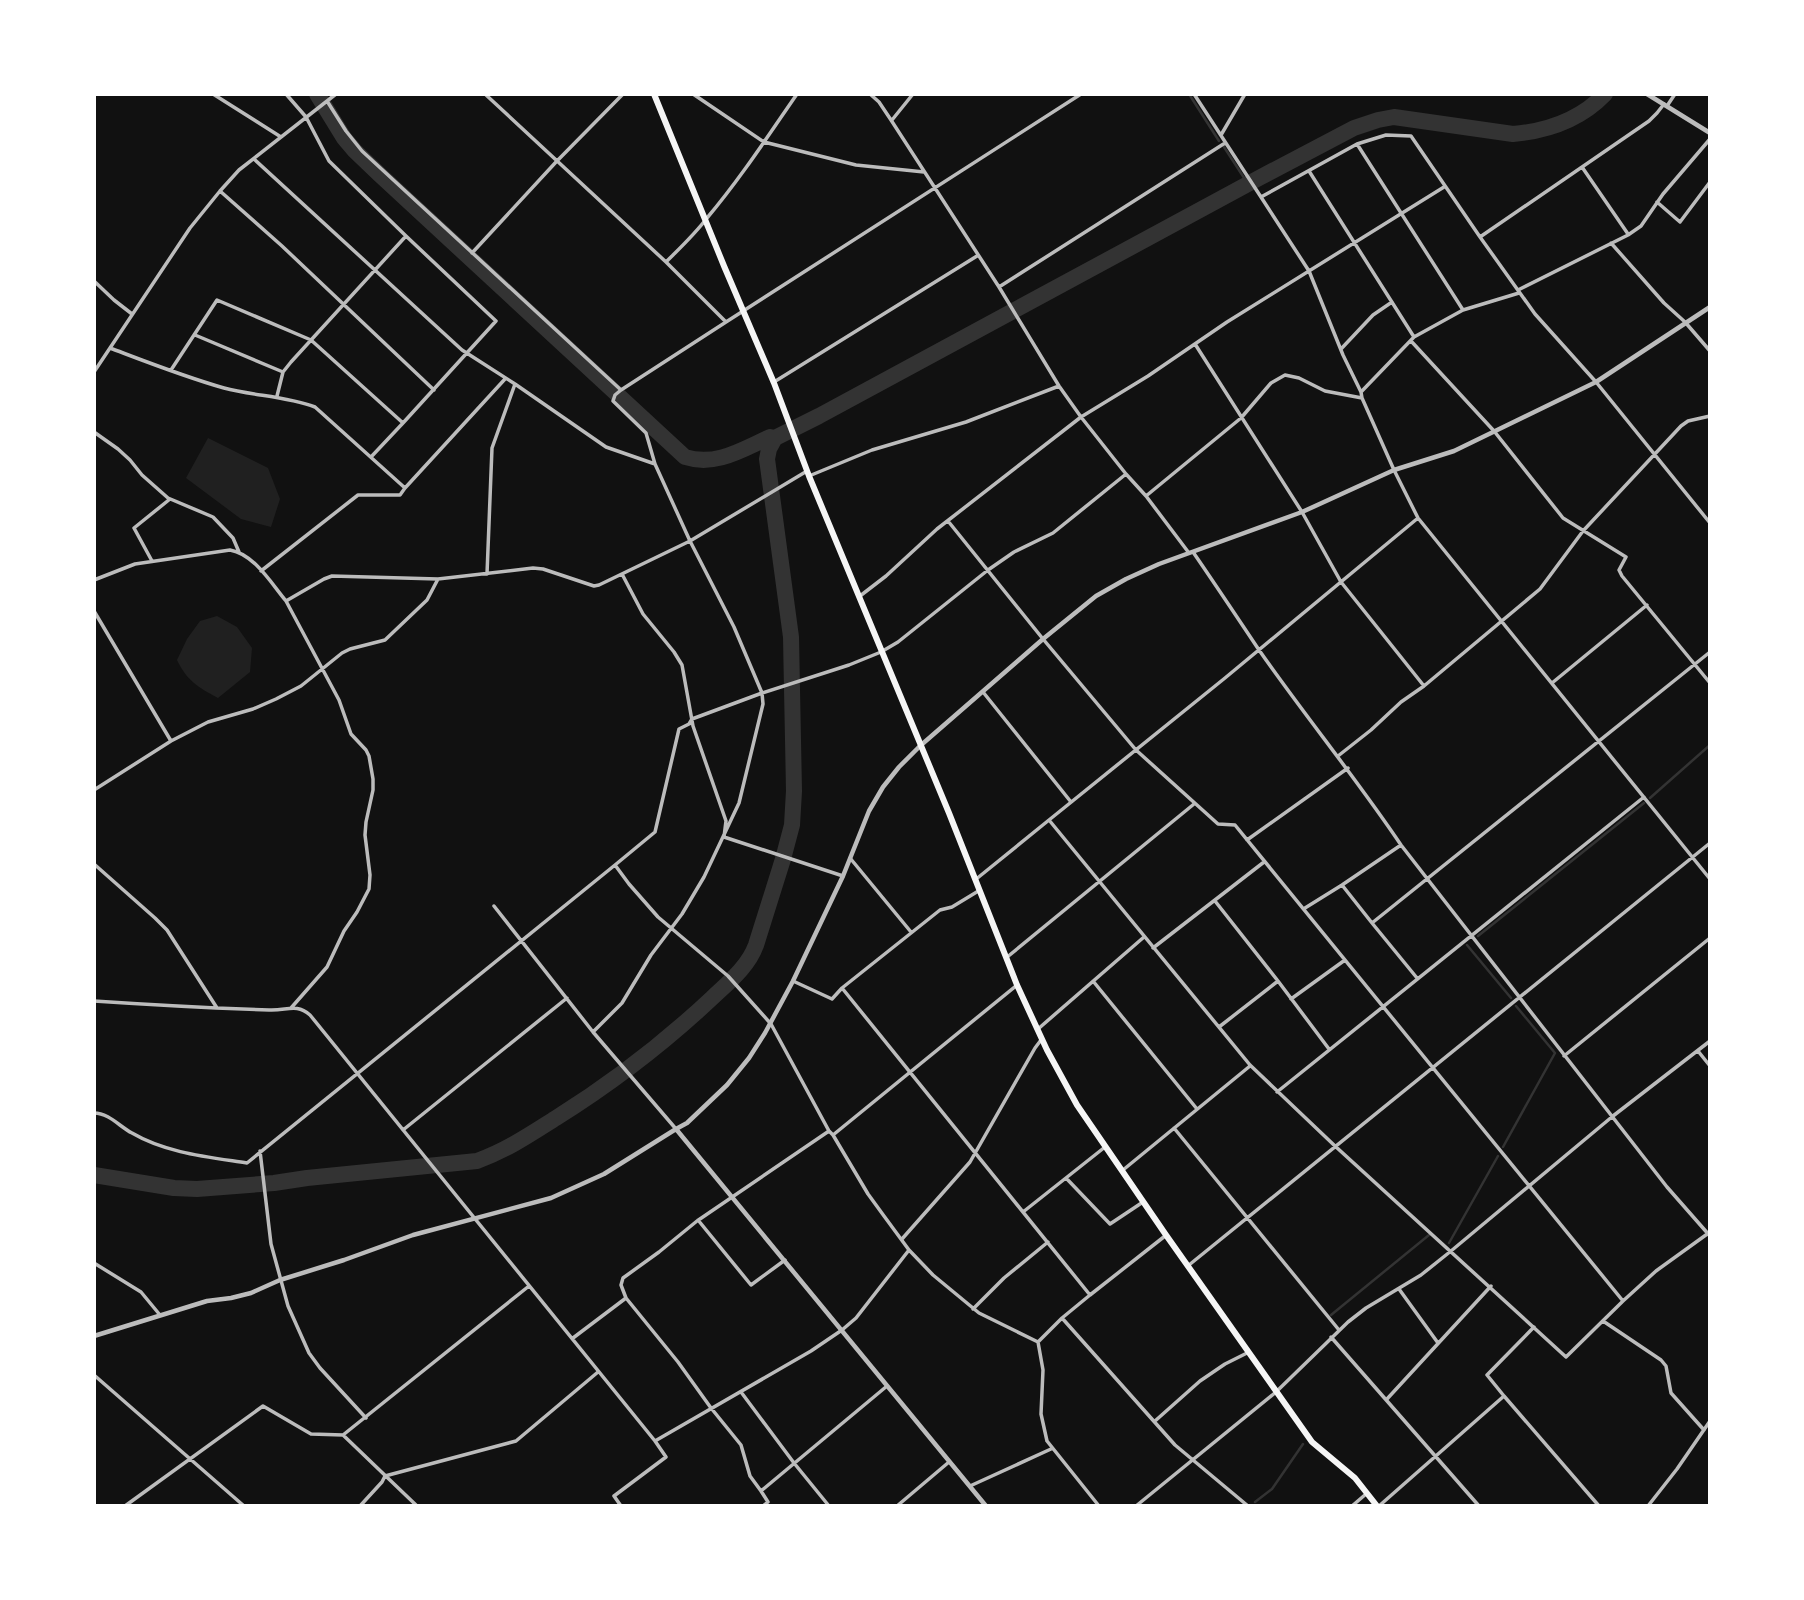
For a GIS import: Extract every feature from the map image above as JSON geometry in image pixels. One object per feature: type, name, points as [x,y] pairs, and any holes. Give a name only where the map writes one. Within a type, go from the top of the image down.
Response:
[{"type":"main road","points":[[654,94],[1017,985],[1042,1038],[1077,1105],[1105,1147],[1314,1445],[1355,1478],[1378,1506]]},
{"type":"street","points":[[213,94],[281,137]]},
{"type":"street","points":[[286,94],[306,117],[329,161],[496,321],[371,457]]},
{"type":"street","points":[[94,372],[190,228],[220,191],[239,170],[336,94]]},
{"type":"street","points":[[485,94],[666,262],[726,322]]},
{"type":"street","points":[[472,253],[623,94]]},
{"type":"street","points":[[693,94],[764,142],[856,165],[924,172]]},
{"type":"street","points":[[666,262],[706,220],[797,94]]},
{"type":"street","points":[[870,94],[891,120],[1081,417],[1191,552],[1259,650],[1470,936],[1667,1187],[1709,1234],[1656,1271],[1566,1357],[1335,1146],[1251,1065],[1049,820]]},
{"type":"street","points":[[891,120],[913,94]]},
{"type":"street","points":[[593,1032],[622,1003],[699,886],[740,803],[763,704],[762,693],[733,628],[655,464],[646,433],[613,401],[618,392],[1081,94]]},
{"type":"street","points":[[1194,94],[1309,271],[1340,349],[1418,519],[1710,879]]},
{"type":"street","points":[[1221,136],[1245,94]]},
{"type":"street","points":[[1647,94],[1710,133]]},
{"type":"street","points":[[1480,237],[1649,121],[1675,94]]},
{"type":"street","points":[[327,101],[362,150],[618,392]]},
{"type":"street","points":[[1261,197],[1357,144],[1387,135],[1411,136],[1535,314],[1596,382],[1710,523]]},
{"type":"street","points":[[1361,392],[1413,339],[1463,310],[1519,292],[1641,226],[1657,202],[1710,139]]},
{"type":"street","points":[[999,287],[1225,143]]},
{"type":"street","points":[[1357,144],[1463,310]]},
{"type":"street","points":[[254,159],[467,353],[606,447],[655,464]]},
{"type":"street","points":[[1582,167],[1628,235]]},
{"type":"street","points":[[1310,171],[1413,339],[1494,431],[1563,518],[1626,557],[1619,570],[1622,576],[1710,682]]},
{"type":"street","points":[[1657,202],[1680,222],[1710,182]]},
{"type":"street","points":[[858,597],[886,576],[937,528],[1081,417],[1148,376],[1227,322],[1444,187]]},
{"type":"street","points":[[220,191],[434,390]]},
{"type":"street","points":[[277,396],[283,372],[406,236]]},
{"type":"street","points":[[1611,243],[1710,351]]},
{"type":"street","points":[[774,383],[978,256]]},
{"type":"street","points":[[94,281],[132,314]]},
{"type":"street","points":[[171,370],[217,300],[311,340],[403,423]]},
{"type":"street","points":[[1340,349],[1373,315],[1392,302]]},
{"type":"street","points":[[94,1336],[207,1301],[251,1293],[280,1280],[413,1235],[551,1198],[604,1174],[687,1123],[727,1085],[771,1024],[843,876],[869,811],[883,787],[920,746],[1043,639],[1097,596],[1126,579],[1301,512],[1394,470],[1454,452],[1596,382],[1710,307]]},
{"type":"street","points":[[195,335],[283,372]]},
{"type":"street","points":[[1195,344],[1301,512],[1341,582],[1424,685]]},
{"type":"street","points":[[110,348],[226,388],[301,401],[315,407],[405,488]]},
{"type":"street","points":[[1146,496],[1241,418],[1271,383],[1285,375],[1299,378],[1325,391],[1362,398]]},
{"type":"street","points":[[261,571],[358,495],[400,495],[505,379]]},
{"type":"street","points":[[487,574],[492,448],[515,384]]},
{"type":"street","points":[[286,601],[332,576],[438,579],[533,568],[599,586],[690,541],[808,473],[872,450],[966,422],[1059,386]]},
{"type":"street","points":[[1338,757],[1540,589],[1583,531],[1681,426],[1688,421],[1710,416]]},
{"type":"street","points":[[94,432],[118,449],[142,475],[170,499],[213,517],[233,537],[239,552]]},
{"type":"street","points":[[94,1113],[100,1113],[132,1133],[180,1152],[247,1163],[654,832],[679,729],[689,724],[692,719],[881,652],[898,642],[1014,552],[1053,533],[1126,474]]},
{"type":"street","points":[[152,561],[135,528],[170,499]]},
{"type":"street","points":[[975,880],[1418,519]]},
{"type":"street","points":[[948,521],[1136,750],[1218,824],[1235,825],[1623,1301]]},
{"type":"street","points":[[94,580],[135,564],[152,561],[230,550],[247,557],[286,601],[343,708],[351,734],[369,756],[373,790],[365,835],[369,889],[327,967],[289,1010]]},
{"type":"street","points":[[622,573],[643,614],[674,652],[681,665],[692,719],[726,821],[724,837]]},
{"type":"street","points":[[94,790],[171,741],[208,722],[253,709],[276,699],[301,686],[342,653],[385,640],[427,600],[438,579]]},
{"type":"street","points":[[1552,683],[1647,605]]},
{"type":"street","points":[[94,611],[171,741]]},
{"type":"street","points":[[1373,923],[1710,652]]},
{"type":"street","points":[[983,692],[1071,802]]},
{"type":"street","points":[[1247,840],[1348,768]]},
{"type":"street","points":[[1277,1092],[1644,797]]},
{"type":"street","points":[[1006,957],[1195,803]]},
{"type":"street","points":[[724,837],[843,876]]},
{"type":"street","points":[[1188,1266],[1710,844]]},
{"type":"street","points":[[1305,908],[1401,845]]},
{"type":"street","points":[[849,856],[911,932]]},
{"type":"street","points":[[1153,948],[1264,862]]},
{"type":"street","points":[[94,864],[167,930],[217,1008]]},
{"type":"street","points":[[615,864],[643,901],[728,976],[771,1024],[868,1194],[909,1251],[940,1282],[973,1309],[1038,1342]]},
{"type":"street","points":[[1342,885],[1417,978]]},
{"type":"street","points":[[793,981],[832,999],[842,988],[940,910],[952,908],[980,890]]},
{"type":"street","points":[[1215,901],[1329,1049]]},
{"type":"street","points":[[494,906],[593,1032],[733,1197],[986,1506]]},
{"type":"street","points":[[1038,1030],[1144,937]]},
{"type":"street","points":[[1564,1056],[1710,938]]},
{"type":"street","points":[[1291,999],[1345,960]]},
{"type":"street","points":[[1093,981],[1197,1109]]},
{"type":"street","points":[[1219,1028],[1278,981]]},
{"type":"street","points":[[763,1506],[768,1502],[750,1476],[741,1445],[626,1298],[621,1285],[623,1278],[698,1220],[831,1133],[1017,985]]},
{"type":"street","points":[[842,988],[1090,1295]]},
{"type":"street","points":[[403,1130],[567,998]]},
{"type":"street","points":[[94,1001],[217,1008],[303,1009],[476,1219],[666,1457],[614,1496],[621,1506]]},
{"type":"street","points":[[901,1240],[970,1162],[1042,1038]]},
{"type":"street","points":[[1136,1506],[1276,1392],[1331,1337],[1366,1308],[1421,1275],[1613,1116],[1710,1041]]},
{"type":"street","points":[[1697,1051],[1710,1066]]},
{"type":"street","points":[[1122,1171],[1251,1065]]},
{"type":"street","points":[[1174,1128],[1339,1330]]},
{"type":"street","points":[[1023,1212],[1105,1147]]},
{"type":"street","points":[[260,1151],[271,1244],[288,1306],[309,1353],[366,1418]]},
{"type":"street","points":[[1066,1178],[1110,1224],[1143,1201]]},
{"type":"street","points":[[698,1220],[751,1285],[785,1260]]},
{"type":"street","points":[[1038,1342],[1062,1318],[1166,1235]]},
{"type":"street","points":[[973,1309],[1004,1278],[1048,1242]]},
{"type":"street","points":[[655,1441],[811,1351],[842,1330],[856,1318],[909,1251]]},
{"type":"street","points":[[94,1263],[141,1292],[160,1315]]},
{"type":"street","points":[[344,1436],[529,1286]]},
{"type":"street","points":[[1387,1399],[1491,1286]]},
{"type":"street","points":[[1399,1289],[1438,1343]]},
{"type":"street","points":[[572,1339],[626,1298]]},
{"type":"street","points":[[1062,1318],[1175,1445],[1248,1506]]},
{"type":"street","points":[[1603,1321],[1661,1360],[1666,1366],[1671,1393],[1704,1430]]},
{"type":"street","points":[[1535,1327],[1487,1375],[1599,1506]]},
{"type":"street","points":[[1331,1337],[1479,1506]]},
{"type":"street","points":[[1038,1342],[1043,1370],[1041,1414],[1047,1441],[1099,1506]]},
{"type":"street","points":[[1156,1421],[1200,1381],[1249,1352]]},
{"type":"street","points":[[360,1506],[385,1476],[516,1441],[598,1372]]},
{"type":"street","points":[[94,1375],[244,1506]]},
{"type":"street","points":[[761,1491],[887,1386]]},
{"type":"street","points":[[741,1392],[829,1506]]},
{"type":"street","points":[[1378,1506],[1504,1396]]},
{"type":"street","points":[[125,1506],[263,1406],[311,1434],[344,1436],[417,1506]]},
{"type":"street","points":[[1648,1506],[1710,1421]]},
{"type":"street","points":[[970,1486],[1052,1448]]},
{"type":"street","points":[[897,1506],[950,1462]]},
{"type":"street","points":[[1352,1506],[1367,1492]]},
{"type":"street","points":[[1143,1500],[1148,1506]]},
{"type":"shaded area","points":[[208,438],[268,468],[280,499],[271,527],[241,519],[186,478]]},
{"type":"shaded area","points":[[217,616],[237,627],[252,648],[250,672],[218,698],[194,683],[177,660],[200,621]]},
{"type":"waterway","points":[[317,94],[355,151],[685,457],[696,460],[729,455],[770,437],[775,438],[819,416],[1354,128],[1394,117],[1513,134],[1563,123],[1585,111],[1605,94]]},
{"type":"waterway","points":[[1189,94],[1219,141]]},
{"type":"waterway","points":[[1224,147],[1248,184]]},
{"type":"waterway","points":[[94,1175],[174,1188],[197,1189],[477,1161],[527,1136],[617,1077],[675,1031],[737,974],[756,945],[792,825],[794,791],[791,637],[767,459],[775,438]]},
{"type":"waterway","points":[[1650,798],[1710,745]]},
{"type":"waterway","points":[[1478,936],[1644,803]]},
{"type":"waterway","points":[[1467,945],[1511,998]]},
{"type":"waterway","points":[[1503,1147],[1555,1053],[1516,1006]]},
{"type":"waterway","points":[[1449,1243],[1498,1156]]},
{"type":"waterway","points":[[1331,1315],[1429,1235]]},
{"type":"waterway","points":[[1255,1502],[1272,1489],[1303,1444]]}]
